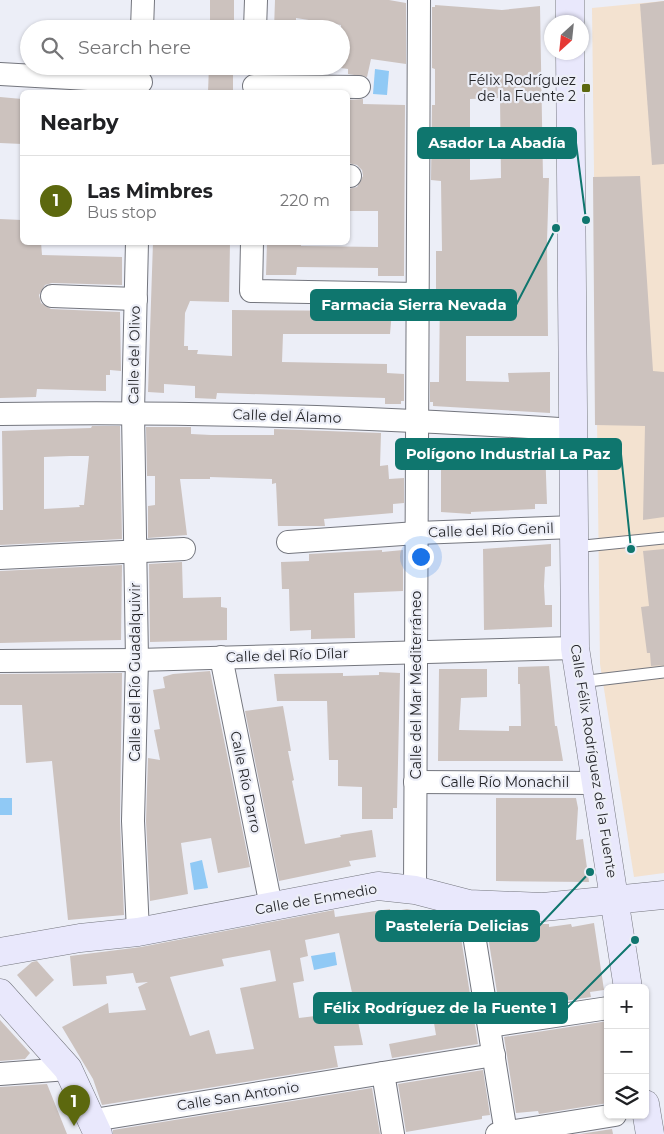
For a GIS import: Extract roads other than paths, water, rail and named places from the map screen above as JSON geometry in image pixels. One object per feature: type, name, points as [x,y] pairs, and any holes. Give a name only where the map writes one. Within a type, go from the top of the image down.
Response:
[{"type":"street","points":[[142,20],[143,0]]},
{"type":"street","points":[[255,20],[256,0]]},
{"type":"street","name":"Calle del Mar Mediterráneo","points":[[415,890],[420,0]]},
{"type":"street","points":[[570,0],[570,15]]},
{"type":"street","name":"Calle Félix Rodríguez de la Fuente","points":[[570,60],[575,648],[627,984]]},
{"type":"street","points":[[0,74],[20,75]]},
{"type":"street","points":[[24,75],[141,80]]},
{"type":"street","points":[[254,82],[359,88]]},
{"type":"street","name":"Calle del Olivo","points":[[133,412],[137,245]]},
{"type":"street","points":[[252,245],[252,291],[418,294]]},
{"type":"street","name":"Calle del Olivo","points":[[52,296],[136,299]]},
{"type":"street","name":"Calle del Álamo","points":[[0,414],[133,412],[417,419],[574,430]]},
{"type":"street","name":"Calle del Río Guadalquivir","points":[[133,412],[137,660],[133,821],[138,932]]},
{"type":"street","name":"Calle del Río Genil","points":[[288,542],[417,533],[574,537]]},
{"type":"street","points":[[0,558],[136,553],[184,549]]},
{"type":"street","name":"Calle del Río Dílar","points":[[0,661],[137,660],[575,648]]},
{"type":"street","name":"Calle Río Darro","points":[[221,657],[271,906]]},
{"type":"street","name":"Calle Río Monachil","points":[[415,782],[595,782]]},
{"type":"street","name":"Calle de Enmedio","points":[[0,952],[80,938],[138,932],[378,886],[415,890],[469,904],[542,907],[664,895]]},
{"type":"street","points":[[469,904],[494,1055],[502,1133],[604,1117]]},
{"type":"street","points":[[0,993],[68,1069],[96,1127]]},
{"type":"street","points":[[489,1026],[604,1009]]},
{"type":"street","name":"Calle San Antonio","points":[[96,1127],[383,1073],[494,1055]]},
{"type":"street","points":[[0,1074],[68,1069]]},
{"type":"street","points":[[383,1073],[393,1134]]},
{"type":"lane","points":[[574,537],[664,538]]},
{"type":"lane","points":[[580,682],[664,672]]},
{"type":"water","points":[[375,69],[389,71],[387,95],[373,94]]},
{"type":"water","points":[[0,798],[12,798],[12,815],[0,815]]},
{"type":"water","points":[[202,860],[208,888],[194,890],[190,863]]},
{"type":"water","points":[[335,952],[337,965],[314,970],[311,956]]},
{"type":"place","name":"Félix Rodríguez de la Fuente 2","points":[[586,88]]},
{"type":"place","name":"Asador La Abadía","points":[[586,220]]},
{"type":"place","name":"Farmacia Sierra Nevada","points":[[556,228]]},
{"type":"place","name":"Polígono Industrial La Paz","points":[[631,549]]},
{"type":"place","name":"Pastelería Delicias","points":[[590,872]]},
{"type":"place","name":"Félix Rodríguez de la Fuente 1","points":[[635,940]]},
{"type":"place","name":"Las Mimbres","points":[[74,1126]]}]
